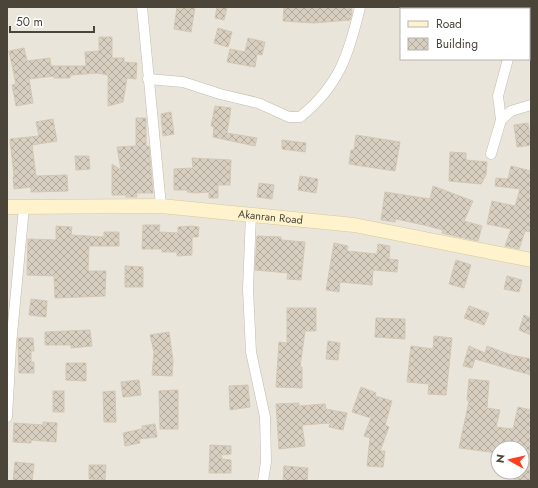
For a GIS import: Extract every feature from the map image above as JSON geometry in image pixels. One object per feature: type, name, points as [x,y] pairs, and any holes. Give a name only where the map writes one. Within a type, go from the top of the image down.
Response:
[{"type":"main road","name":"Akanran Road","points":[[7,207],[161,206],[354,225],[531,260]]},
{"type":"street","points":[[142,7],[161,206]]},
{"type":"street","points":[[148,79],[183,82],[220,94],[258,103],[289,117],[300,117],[322,98],[344,64],[360,7]]},
{"type":"street","points":[[491,154],[501,120],[498,96],[508,60]]},
{"type":"street","points":[[501,120],[511,111],[531,105]]},
{"type":"street","points":[[7,416],[11,345],[24,207]]},
{"type":"street","points":[[251,215],[248,289],[251,352],[265,417],[266,462],[263,481]]},
{"type":"shaded area","points":[[7,7],[531,7],[531,481],[7,481]]},
{"type":"building","points":[[177,7],[195,7],[191,32],[174,29]]},
{"type":"building","points":[[217,7],[227,7],[224,20],[215,18]]},
{"type":"building","points":[[284,7],[351,7],[352,13],[350,20],[314,23],[283,21]]},
{"type":"building","points":[[218,28],[232,32],[228,47],[214,43]]},
{"type":"building","points":[[99,37],[112,37],[112,58],[124,58],[124,62],[137,63],[136,79],[127,78],[123,102],[108,106],[108,75],[97,73],[71,75],[70,78],[54,78],[54,76],[29,79],[33,103],[16,106],[12,85],[16,84],[9,51],[24,48],[27,61],[50,58],[51,66],[86,66],[85,52],[99,51]]},
{"type":"building","points":[[248,38],[265,42],[262,55],[257,54],[255,67],[227,62],[230,49],[245,52]]},
{"type":"building","points":[[215,106],[231,108],[227,133],[257,138],[255,146],[213,137],[214,127],[211,126]]},
{"type":"building","points":[[171,112],[174,134],[163,136],[161,114]]},
{"type":"building","points":[[136,118],[146,118],[146,146],[149,146],[153,193],[136,193],[137,197],[112,195],[112,164],[121,170],[117,147],[136,146]]},
{"type":"building","points":[[53,119],[57,141],[32,145],[36,176],[67,175],[68,191],[31,192],[31,187],[14,189],[10,139],[39,136],[36,122]]},
{"type":"building","points":[[528,123],[531,145],[517,147],[514,125]]},
{"type":"building","points":[[356,135],[400,142],[395,171],[349,164],[351,150],[354,150]]},
{"type":"building","points":[[282,140],[306,143],[305,152],[282,149]]},
{"type":"building","points":[[450,152],[466,153],[466,160],[487,162],[486,175],[481,184],[449,181]]},
{"type":"building","points":[[75,156],[89,156],[90,169],[76,170]]},
{"type":"building","points":[[192,158],[231,160],[230,185],[218,185],[218,198],[209,198],[209,192],[196,193],[187,192],[188,190],[174,190],[174,169],[193,168]]},
{"type":"building","points":[[511,166],[531,171],[531,232],[525,231],[519,249],[505,246],[511,229],[487,224],[492,201],[515,206],[520,189],[495,186],[496,178],[508,179]]},
{"type":"building","points":[[300,176],[318,179],[316,193],[298,190]]},
{"type":"building","points":[[259,183],[274,185],[272,199],[257,197]]},
{"type":"building","points":[[433,186],[473,201],[464,221],[482,226],[478,241],[442,233],[443,230],[424,225],[396,219],[395,222],[381,220],[385,192],[430,199]]},
{"type":"building","points":[[143,225],[160,225],[159,232],[178,233],[178,227],[199,227],[198,237],[192,237],[192,255],[177,256],[177,252],[162,252],[162,249],[142,249]]},
{"type":"building","points":[[56,226],[72,227],[71,235],[104,237],[104,232],[119,232],[119,246],[89,246],[88,271],[106,271],[105,296],[55,298],[54,276],[27,275],[28,239],[56,240]]},
{"type":"building","points":[[257,236],[281,237],[281,240],[305,242],[301,280],[287,279],[288,273],[255,270]]},
{"type":"building","points":[[334,243],[348,246],[347,251],[377,254],[378,244],[390,246],[389,259],[398,260],[397,272],[373,270],[372,285],[340,282],[339,292],[326,290]]},
{"type":"building","points":[[456,260],[471,265],[464,288],[449,284]]},
{"type":"building","points":[[125,266],[143,267],[143,287],[125,287]]},
{"type":"building","points":[[507,276],[522,280],[519,292],[504,289]]},
{"type":"building","points":[[31,299],[47,301],[46,317],[29,315]]},
{"type":"building","points":[[469,306],[489,313],[484,325],[464,318]]},
{"type":"building","points":[[287,308],[316,308],[316,331],[305,331],[300,367],[302,367],[302,388],[276,387],[279,342],[287,343]]},
{"type":"building","points":[[524,315],[531,318],[531,335],[519,330]]},
{"type":"building","points":[[376,318],[405,319],[405,339],[375,337]]},
{"type":"building","points":[[90,330],[92,346],[71,348],[71,345],[45,345],[45,332]]},
{"type":"building","points":[[169,332],[173,361],[172,376],[152,375],[154,352],[150,335]]},
{"type":"building","points":[[434,336],[452,338],[446,395],[428,394],[429,384],[407,382],[411,346],[433,349]]},
{"type":"building","points":[[18,338],[33,338],[34,351],[31,351],[31,362],[34,362],[34,373],[19,373]]},
{"type":"building","points":[[328,341],[340,343],[338,360],[326,359]]},
{"type":"building","points":[[469,346],[485,353],[487,346],[511,355],[531,359],[531,375],[475,359],[472,368],[463,366]]},
{"type":"building","points":[[66,363],[86,363],[86,381],[66,380]]},
{"type":"building","points":[[469,379],[489,381],[487,408],[500,410],[496,427],[513,429],[518,407],[531,410],[530,481],[514,481],[530,480],[530,440],[490,440],[490,452],[459,448],[469,401],[467,400]]},
{"type":"building","points":[[139,380],[141,395],[123,397],[121,382]]},
{"type":"building","points":[[248,385],[250,407],[230,410],[229,386]]},
{"type":"building","points":[[361,387],[376,393],[375,396],[392,401],[385,425],[389,427],[380,451],[385,451],[383,467],[367,466],[370,438],[364,436],[371,418],[352,412]]},
{"type":"building","points":[[178,390],[178,429],[160,429],[159,391]]},
{"type":"building","points":[[53,391],[64,391],[64,412],[53,412]]},
{"type":"building","points":[[115,391],[116,422],[104,422],[103,392]]},
{"type":"building","points":[[299,403],[299,406],[325,404],[326,409],[347,413],[343,430],[329,427],[330,423],[302,425],[305,446],[279,449],[276,404]]},
{"type":"building","points":[[43,422],[57,423],[56,442],[31,440],[31,443],[13,442],[14,423],[43,425]]},
{"type":"building","points":[[155,424],[157,437],[139,439],[140,443],[125,446],[123,433],[142,429],[142,426]]},
{"type":"building","points":[[210,445],[231,446],[231,454],[221,455],[222,459],[231,460],[231,473],[209,473]]},
{"type":"building","points":[[15,462],[34,464],[32,481],[13,481]]},
{"type":"building","points":[[89,465],[106,465],[105,480],[89,479]]},
{"type":"building","points":[[284,466],[308,468],[307,481],[283,481]]}]
